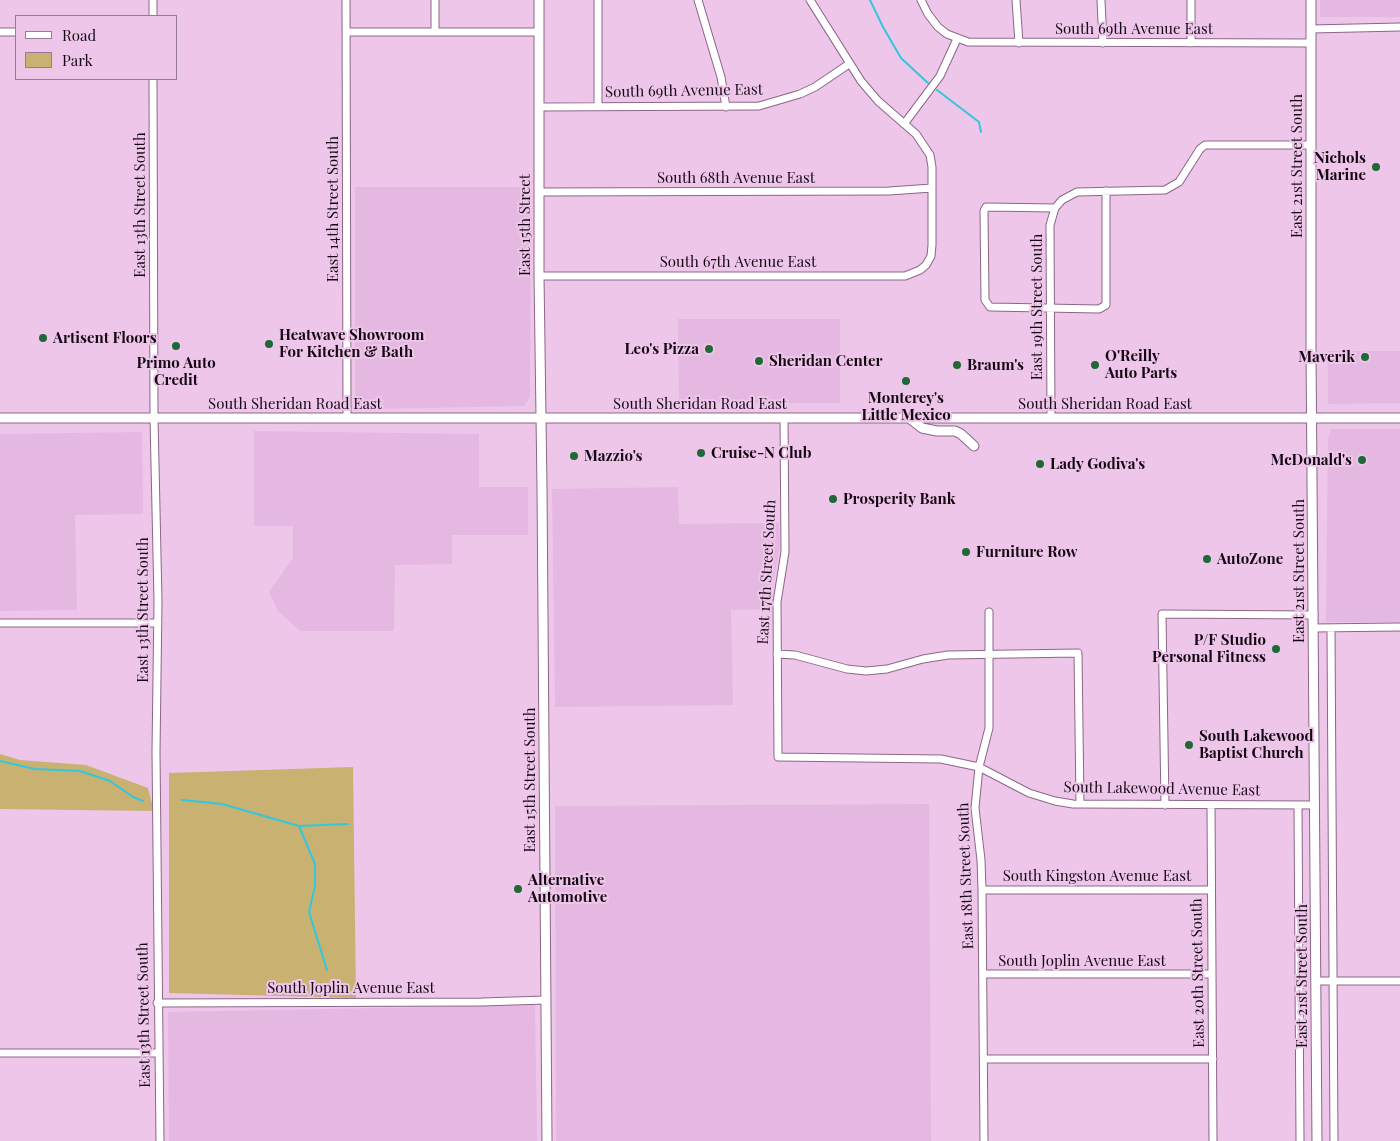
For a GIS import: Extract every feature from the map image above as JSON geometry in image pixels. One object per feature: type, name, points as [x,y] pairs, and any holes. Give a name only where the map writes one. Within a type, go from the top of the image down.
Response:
[{"type":"main road","points":[[538,32],[539,0]]},
{"type":"main road","name":"East 21st Street South","points":[[1311,0],[1312,418],[1318,1141]]},
{"type":"main road","name":"East 15th Street","points":[[538,32],[541,418]]},
{"type":"main road","name":"South Sheridan Road East","points":[[0,418],[1400,418]]},
{"type":"main road","name":"East 15th Street South","points":[[541,418],[546,1141]]},
{"type":"main road","points":[[909,418],[922,428],[937,431],[955,431],[974,446]]},
{"type":"street","points":[[153,0],[153,15]]},
{"type":"street","name":"East 14th Street South","points":[[346,0],[347,418]]},
{"type":"street","points":[[434,0],[435,32]]},
{"type":"street","points":[[598,0],[598,106]]},
{"type":"street","points":[[698,0],[721,76],[726,106]]},
{"type":"street","points":[[810,0],[861,81],[878,101],[916,134],[930,155],[932,188]]},
{"type":"street","points":[[904,124],[940,76],[957,38],[947,34],[932,21],[921,0]]},
{"type":"street","points":[[1016,0],[1018,43]]},
{"type":"street","points":[[1101,0],[1103,43]]},
{"type":"street","points":[[1191,0],[1191,43]]},
{"type":"street","points":[[1311,29],[1400,27]]},
{"type":"street","points":[[0,32],[15,32]]},
{"type":"street","points":[[346,32],[538,32]]},
{"type":"street","name":"South 69th Avenue East","points":[[957,38],[978,43],[1311,43]]},
{"type":"street","name":"South 69th Avenue East","points":[[539,107],[759,106],[788,99],[815,87],[849,64]]},
{"type":"street","name":"East 13th Street South","points":[[153,80],[160,1141]]},
{"type":"street","points":[[1055,208],[989,206],[984,211],[985,300],[990,307],[1099,309],[1106,304],[1106,192],[1155,191],[1165,190],[1174,186],[1184,176],[1200,149],[1206,145],[1311,145]]},
{"type":"street","name":"South 68th Avenue East","points":[[539,192],[889,191],[932,188]]},
{"type":"street","name":"South 67th Avenue East","points":[[539,276],[905,276],[920,270],[930,259],[932,245],[932,188]]},
{"type":"street","name":"East 19th Street South","points":[[1051,418],[1050,225],[1055,208],[1062,200],[1077,192],[1106,192]]},
{"type":"street","name":"East 17th Street South","points":[[778,758],[777,602],[785,552],[784,418]]},
{"type":"street","name":"East 18th Street South","points":[[984,1141],[982,890],[981,860],[975,808],[979,768],[989,728],[989,612]]},
{"type":"street","points":[[1165,805],[1162,614],[1314,615]]},
{"type":"street","points":[[0,623],[158,623]]},
{"type":"street","points":[[1314,628],[1400,627]]},
{"type":"street","name":"East 21st Street South","points":[[1330,628],[1334,1141]]},
{"type":"street","points":[[777,654],[795,654],[847,669],[866,671],[887,669],[923,659],[948,655],[1078,653],[1080,804]]},
{"type":"street","name":"South Lakewood Avenue East","points":[[778,758],[925,757],[952,760],[979,768],[1029,793],[1055,801],[1080,804],[1315,805]]},
{"type":"street","name":"East 20th Street South","points":[[1211,805],[1214,1141]]},
{"type":"street","name":"East 21st Street South","points":[[1298,805],[1300,1141]]},
{"type":"street","name":"South Kingston Avenue East","points":[[982,890],[1211,890]]},
{"type":"street","name":"South Joplin Avenue East","points":[[983,974],[1212,974]]},
{"type":"street","points":[[1316,981],[1400,981]]},
{"type":"street","name":"South Joplin Avenue East","points":[[158,1003],[482,1002],[545,1000]]},
{"type":"street","points":[[0,1053],[158,1053]]},
{"type":"street","points":[[984,1058],[1213,1059]]},
{"type":"shaded area","points":[[1320,0],[1400,0],[1400,17],[1320,17]]},
{"type":"shaded area","points":[[355,187],[531,187],[530,397],[524,406],[377,409],[372,406],[356,406]]},
{"type":"shaded area","name":"Sheridan Center","points":[[678,319],[840,319],[840,403],[679,403]]},
{"type":"shaded area","points":[[1328,351],[1400,351],[1400,403],[1328,404]]},
{"type":"shaded area","points":[[1331,429],[1400,429],[1400,622],[1326,622],[1328,438]]},
{"type":"shaded area","points":[[254,431],[479,434],[479,487],[528,487],[528,535],[452,535],[452,564],[395,565],[394,631],[300,631],[278,611],[269,592],[293,558],[293,526],[254,526]]},
{"type":"shaded area","points":[[142,432],[143,514],[75,515],[77,610],[0,611],[0,434]]},
{"type":"shaded area","points":[[678,487],[679,524],[779,523],[780,546],[768,609],[731,610],[733,705],[555,707],[552,489]]},
{"type":"shaded area","points":[[929,804],[931,1141],[556,1141],[555,806]]},
{"type":"shaded area","points":[[535,1005],[537,1141],[169,1141],[168,1012]]},
{"type":"green space","points":[[0,754],[20,760],[86,765],[148,788],[154,811],[0,809]]},
{"type":"green space","points":[[353,767],[356,998],[169,993],[169,773]]},
{"type":"waterway","points":[[870,0],[901,58],[928,83]]},
{"type":"waterway","points":[[937,90],[979,122],[981,132]]},
{"type":"waterway","points":[[0,761],[35,769],[80,771],[110,781],[133,797],[143,801]]},
{"type":"waterway","points":[[182,800],[222,804],[299,826],[348,824]]},
{"type":"waterway","points":[[299,826],[315,864],[315,886],[309,912],[327,970]]},
{"type":"place","name":"Nichols Marine","points":[[1376,167]]},
{"type":"place","name":"Artisent Floors","points":[[43,338]]},
{"type":"place","name":"Heatwave Showroom For Kitchen & Bath","points":[[269,344]]},
{"type":"place","name":"Primo Auto Credit","points":[[176,346]]},
{"type":"place","name":"Leo's Pizza","points":[[709,349]]},
{"type":"place","name":"Maverik","points":[[1365,357]]},
{"type":"place","name":"Sheridan Center","points":[[759,361]]},
{"type":"place","name":"Braum's","points":[[957,365]]},
{"type":"place","name":"O'Reilly Auto Parts","points":[[1095,365]]},
{"type":"place","name":"Monterey's Little Mexico","points":[[906,381]]},
{"type":"place","name":"Cruise-N Club","points":[[701,453]]},
{"type":"place","name":"Mazzio's","points":[[574,456]]},
{"type":"place","name":"McDonald's","points":[[1362,460]]},
{"type":"place","name":"Lady Godiva's","points":[[1040,464]]},
{"type":"place","name":"Prosperity Bank","points":[[833,499]]},
{"type":"place","name":"Furniture Row","points":[[966,552]]},
{"type":"place","name":"AutoZone","points":[[1207,559]]},
{"type":"place","name":"P/F Studio Personal Fitness","points":[[1276,649]]},
{"type":"place","name":"South Lakewood Baptist Church","points":[[1189,745]]},
{"type":"place","name":"Alternative Automotive","points":[[518,889]]}]
